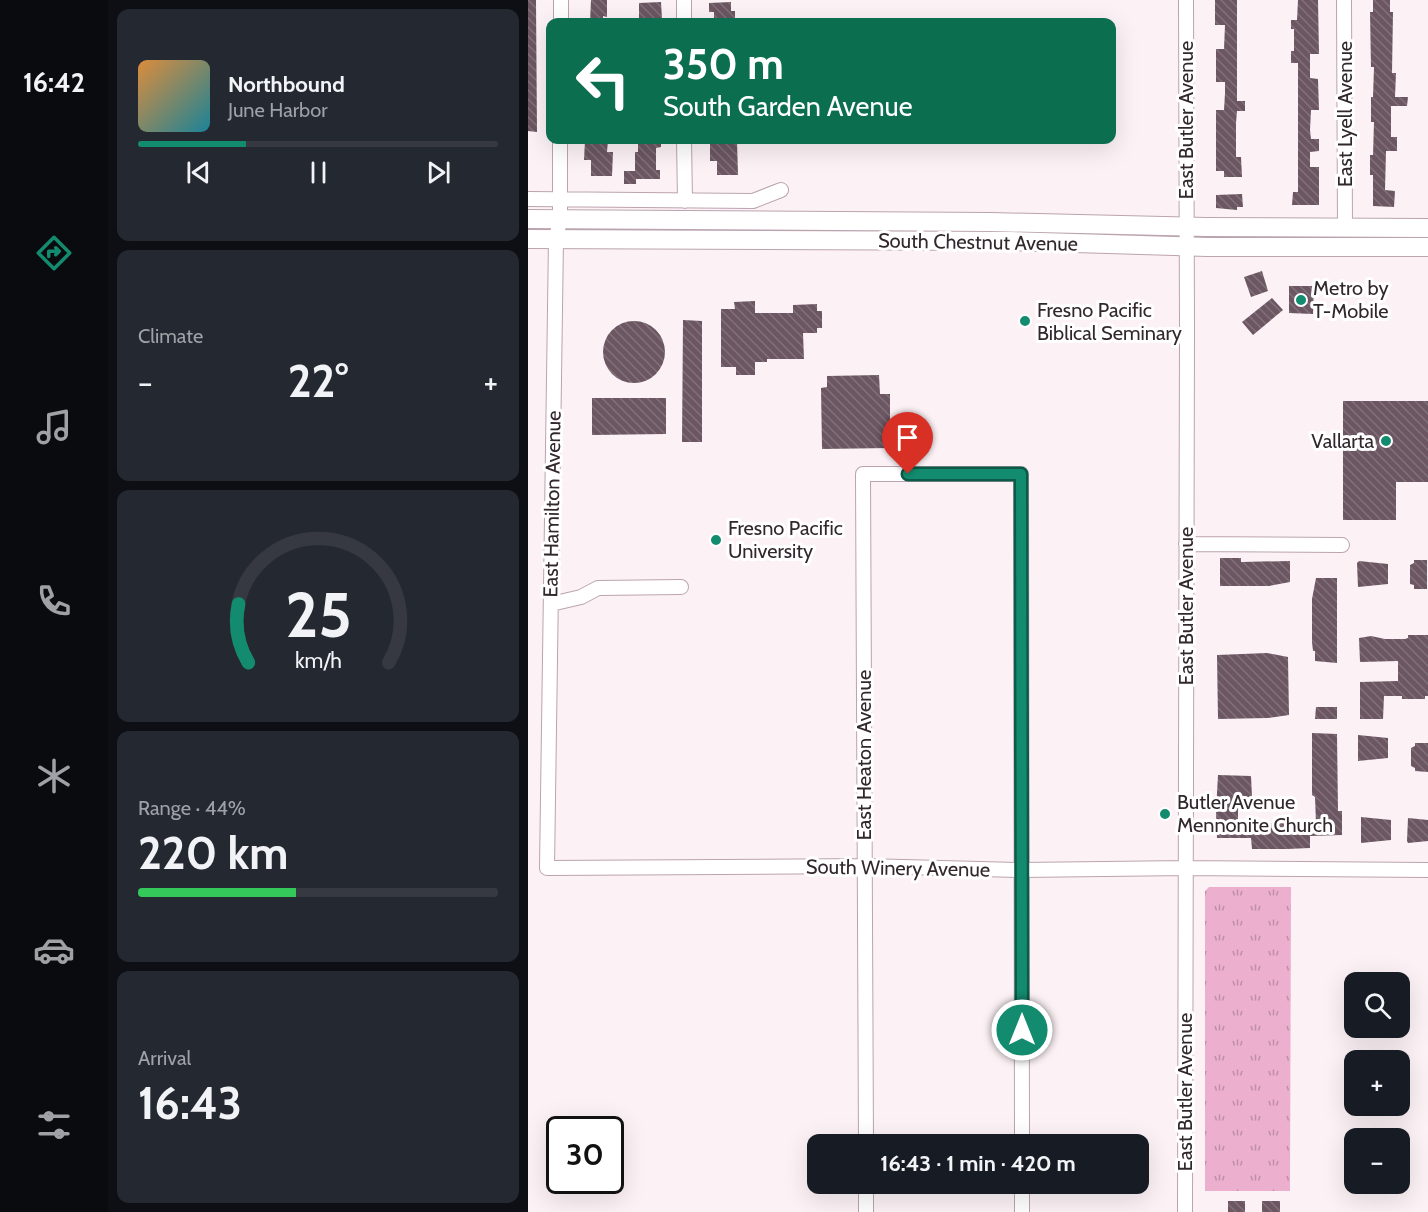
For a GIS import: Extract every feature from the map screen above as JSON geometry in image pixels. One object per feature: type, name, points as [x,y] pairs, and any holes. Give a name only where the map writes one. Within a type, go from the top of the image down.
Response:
[{"type":"main road","name":"South Chestnut Avenue","points":[[528,219],[1428,228]]},
{"type":"main road","name":"South Chestnut Avenue","points":[[528,239],[996,241],[1187,246],[1428,247]]},
{"type":"street","points":[[561,0],[561,18]]},
{"type":"street","points":[[684,0],[684,18]]},
{"type":"street","name":"East Butler Avenue","points":[[1185,1212],[1186,0]]},
{"type":"street","name":"East Lyell Avenue","points":[[1344,0],[1346,228]]},
{"type":"street","name":"East Hamilton Avenue","points":[[548,868],[556,239],[560,219],[560,144]]},
{"type":"street","points":[[684,144],[685,201]]},
{"type":"street","points":[[528,200],[753,201],[782,190]]},
{"type":"street","name":"East Heaton Avenue","points":[[866,1134],[863,474],[1021,474],[1021,870]]},
{"type":"street","points":[[1186,544],[1342,545]]},
{"type":"street","points":[[551,604],[581,597],[598,588],[681,587]]},
{"type":"street","name":"South Winery Avenue","points":[[548,868],[865,866],[1021,870],[1186,868],[1428,870]]},
{"type":"street","points":[[1021,870],[1022,1134]]},
{"type":"street","points":[[866,1194],[866,1212]]},
{"type":"street","points":[[1022,1194],[1022,1212]]},
{"type":"green space","points":[[1209,887],[1291,887],[1290,1191],[1205,1191],[1205,891]]},
{"type":"building","points":[[528,0],[536,0],[537,132],[528,131]]},
{"type":"building","points":[[591,0],[607,0],[607,17],[590,18]]},
{"type":"building","points":[[1215,0],[1237,0],[1237,101],[1245,101],[1245,111],[1237,111],[1236,157],[1241,157],[1242,177],[1224,177],[1224,171],[1216,171],[1216,110],[1224,110],[1225,82],[1216,82],[1216,49],[1224,49],[1225,25],[1215,25]]},
{"type":"building","points":[[1298,0],[1318,0],[1319,54],[1310,54],[1310,78],[1318,79],[1319,110],[1311,110],[1310,130],[1311,139],[1319,139],[1319,151],[1310,152],[1310,167],[1319,167],[1319,205],[1292,205],[1293,192],[1298,192],[1298,63],[1291,63],[1291,51],[1294,51],[1294,29],[1291,29],[1291,20],[1297,20]]},
{"type":"building","points":[[1373,0],[1390,0],[1390,12],[1393,12],[1392,73],[1396,73],[1395,97],[1408,97],[1407,106],[1391,106],[1391,137],[1397,137],[1397,151],[1386,151],[1385,190],[1395,191],[1394,207],[1373,206],[1373,175],[1370,175],[1370,155],[1373,155],[1374,122],[1371,122],[1371,97],[1373,97],[1374,67],[1371,67],[1370,12],[1373,12]]},
{"type":"building","points":[[661,2],[662,18],[639,18],[639,3]]},
{"type":"building","points":[[731,2],[731,11],[735,11],[735,18],[714,18],[714,12],[709,12],[709,3]]},
{"type":"building","points":[[585,144],[608,144],[607,152],[613,152],[612,176],[591,176],[591,160],[584,160]]},
{"type":"building","points":[[638,144],[661,144],[661,147],[656,148],[656,170],[660,170],[660,179],[636,179],[636,184],[624,184],[624,171],[635,171],[635,152],[638,152]]},
{"type":"building","points":[[710,144],[737,144],[738,175],[717,175],[717,161],[710,161]]},
{"type":"building","points":[[1242,194],[1243,207],[1237,207],[1237,210],[1216,208],[1216,195]]},
{"type":"building","points":[[1262,271],[1268,291],[1251,297],[1244,277]]},
{"type":"building","name":"Metro by T-Mobile","points":[[1289,286],[1314,286],[1313,314],[1289,313]]},
{"type":"building","points":[[1272,298],[1283,310],[1253,335],[1242,322]]},
{"type":"building","points":[[755,301],[755,313],[793,313],[793,305],[817,304],[817,311],[822,311],[822,328],[817,328],[817,333],[803,333],[804,359],[767,359],[767,362],[755,362],[755,375],[736,375],[736,367],[721,367],[721,309],[735,309],[734,302]]},
{"type":"building","points":[[683,320],[702,321],[702,442],[682,442]]},
{"type":"building","points":[[628,321],[640,321],[656,330],[663,340],[665,352],[663,364],[656,374],[640,383],[628,383],[617,378],[608,369],[603,358],[603,346],[608,335],[617,326]]},
{"type":"building","points":[[879,375],[880,394],[890,394],[890,448],[822,449],[821,388],[827,387],[827,376]]},
{"type":"building","points":[[592,398],[666,398],[666,434],[592,435]]},
{"type":"building","name":"Vallarta","points":[[1343,401],[1428,401],[1428,482],[1396,482],[1396,520],[1343,520]]},
{"type":"building","points":[[1220,558],[1241,558],[1241,562],[1290,561],[1290,582],[1269,586],[1220,586]]},
{"type":"building","points":[[1414,560],[1427,560],[1427,589],[1414,589],[1414,585],[1410,584],[1410,565],[1414,563]]},
{"type":"building","points":[[1359,561],[1388,564],[1388,584],[1358,587],[1357,563]]},
{"type":"building","points":[[1316,578],[1337,578],[1337,663],[1315,661],[1312,642],[1312,599]]},
{"type":"building","points":[[1408,635],[1428,635],[1428,696],[1425,696],[1425,699],[1402,699],[1402,696],[1384,696],[1383,719],[1360,719],[1360,682],[1398,681],[1398,661],[1360,662],[1359,638],[1371,636],[1405,639]]},
{"type":"building","points":[[1267,653],[1288,657],[1289,715],[1268,718],[1218,719],[1217,655]]},
{"type":"building","points":[[1316,707],[1337,707],[1337,719],[1315,719]]},
{"type":"building","points":[[1312,733],[1337,734],[1338,811],[1342,811],[1342,835],[1310,836],[1310,848],[1287,849],[1252,849],[1251,838],[1217,838],[1218,775],[1251,776],[1252,797],[1238,798],[1238,824],[1316,823],[1315,797],[1312,795]]},
{"type":"building","points":[[1358,735],[1388,738],[1388,758],[1358,761]]},
{"type":"building","points":[[1415,743],[1428,743],[1428,772],[1415,771],[1415,768],[1411,766],[1411,748],[1415,746]]},
{"type":"building","points":[[1361,817],[1391,820],[1391,840],[1361,843]]},
{"type":"building","points":[[1408,818],[1428,820],[1428,841],[1408,843]]},
{"type":"building","points":[[1228,1201],[1245,1201],[1245,1212],[1228,1212]]},
{"type":"building","points":[[1262,1201],[1280,1201],[1280,1212],[1262,1212]]},
{"type":"place","name":"Metro by T-Mobile","points":[[1301,300]]},
{"type":"place","name":"Fresno Pacific Biblical Seminary","points":[[1025,321]]},
{"type":"place","name":"Vallarta","points":[[1386,441]]},
{"type":"place","name":"Fresno Pacific University","points":[[716,540]]},
{"type":"place","name":"Butler Avenue Mennonite Church","points":[[1165,814]]},
{"type":"route","points":[[908,474],[1021,474],[1022,1030]]}]
